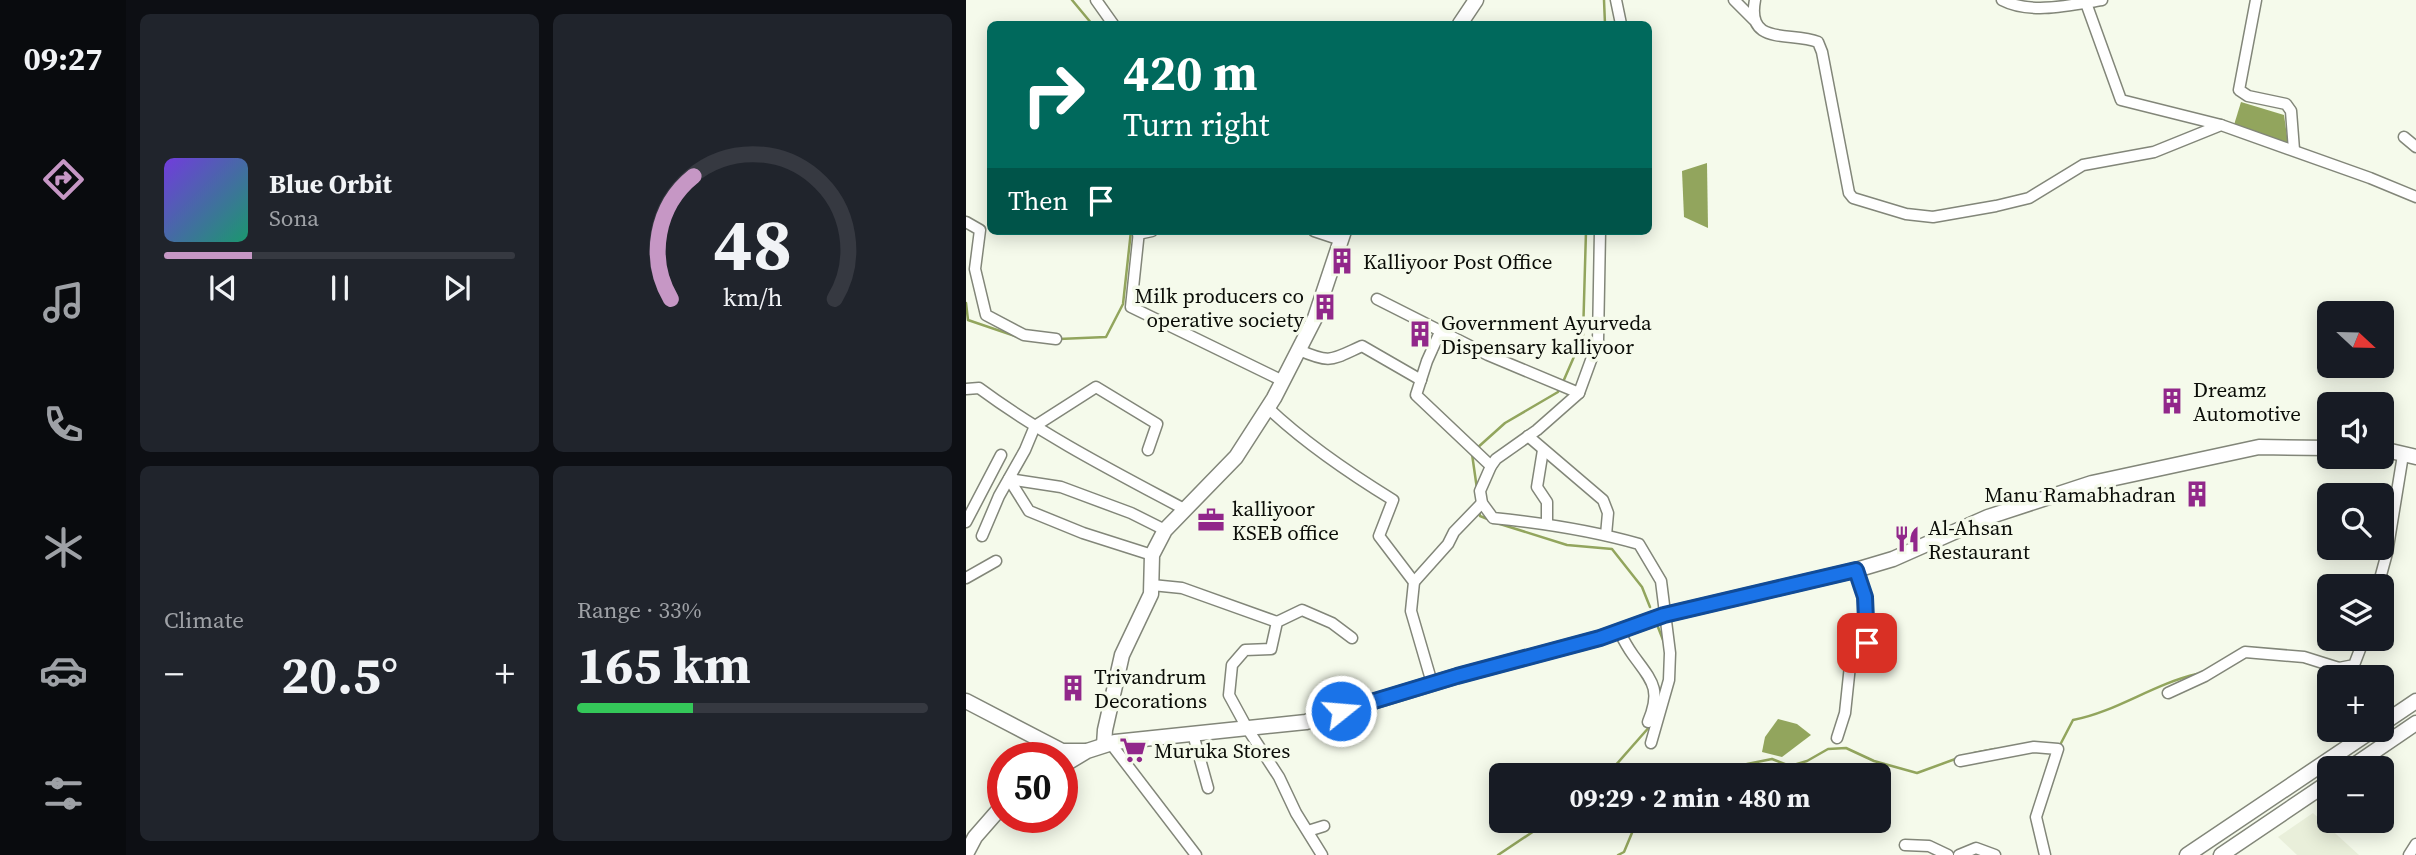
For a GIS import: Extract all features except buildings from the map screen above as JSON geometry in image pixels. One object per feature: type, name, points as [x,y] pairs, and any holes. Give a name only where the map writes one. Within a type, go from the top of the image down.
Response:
[{"type":"main road","points":[[1462,21],[1475,0]]},
{"type":"main road","points":[[1107,744],[1122,655],[1151,594],[1152,555],[1165,530],[1236,457],[1268,408],[1315,318],[1342,235]]},
{"type":"main road","points":[[1078,756],[1107,744],[1306,722],[1432,683],[1619,631],[1664,615],[1893,559],[1988,517],[2092,483],[2259,447],[2317,448]]},
{"type":"main road","points":[[966,701],[1062,751],[1087,751]]},
{"type":"main road","points":[[2394,716],[2416,701]]},
{"type":"main road","points":[[2368,756],[2416,723]]},
{"type":"main road","points":[[2187,855],[2356,742]]},
{"type":"main road","points":[[2221,855],[2317,790]]},
{"type":"main road","points":[[966,854],[971,835],[987,820]]},
{"type":"street","points":[[1096,0],[1111,21]]},
{"type":"street","points":[[1616,0],[1620,21]]},
{"type":"street","points":[[1734,0],[1758,27],[1768,34],[1818,42],[1849,193],[1853,198],[1906,214],[1933,217],[2029,198],[2083,165],[2154,152],[2221,125]]},
{"type":"street","points":[[1754,20],[1755,0]]},
{"type":"street","points":[[2002,0],[2012,5],[2057,8],[2102,0]]},
{"type":"street","points":[[2256,0],[2239,90],[2248,96],[2286,104],[2291,111],[2294,150]]},
{"type":"street","points":[[2086,3],[2121,100],[2221,125],[2416,197]]},
{"type":"street","points":[[2404,137],[2416,147]]},
{"type":"street","points":[[966,222],[980,230],[975,268],[986,316],[1024,335],[1056,339]]},
{"type":"street","points":[[1138,235],[1131,307],[1283,381]]},
{"type":"street","points":[[1600,235],[1598,341],[1579,393],[1496,459],[1480,491],[1482,503],[1493,518],[1547,523],[1639,544],[1661,581],[1670,653],[1669,680],[1651,743]]},
{"type":"street","points":[[1377,299],[1440,332],[1579,393]]},
{"type":"street","points":[[1440,332],[1416,395],[1491,466]]},
{"type":"street","points":[[1298,350],[1330,360],[1362,346],[1420,380]]},
{"type":"street","points":[[982,536],[1035,426],[1096,387],[1157,424],[1148,450]]},
{"type":"street","points":[[966,389],[979,388],[1035,426],[1186,510]]},
{"type":"street","points":[[1268,408],[1291,431],[1356,478],[1393,500],[1379,536],[1414,582]]},
{"type":"street","points":[[1528,436],[1603,500],[1608,513],[1606,535]]},
{"type":"street","points":[[1543,450],[1537,487],[1547,502],[1547,523]]},
{"type":"street","points":[[966,522],[1001,455]]},
{"type":"street","points":[[2381,574],[2410,456]]},
{"type":"street","points":[[1009,479],[1061,487],[1131,513],[1165,530]]},
{"type":"street","points":[[1009,479],[1029,511],[1083,533],[1152,555]]},
{"type":"street","points":[[1432,683],[1411,611],[1414,582],[1448,544],[1454,532],[1482,503]]},
{"type":"street","points":[[966,579],[996,561]]},
{"type":"street","points":[[1838,738],[1845,713],[1851,656],[1862,653],[1867,643],[1865,597],[1856,570]]},
{"type":"street","points":[[1152,585],[1182,588],[1277,622],[1302,610],[1332,623],[1352,638]]},
{"type":"street","points":[[1277,622],[1271,649],[1245,650],[1232,665],[1229,695],[1322,855]]},
{"type":"street","points":[[1619,631],[1653,680],[1653,711],[1648,722]]},
{"type":"street","points":[[2168,693],[2205,676],[2245,652],[2304,657],[2339,668],[2354,665],[2359,651]]},
{"type":"street","points":[[1193,734],[1208,788]]},
{"type":"street","points":[[1107,744],[1196,855]]},
{"type":"street","points":[[1960,761],[2034,747],[2058,748],[2036,817],[2045,855]]},
{"type":"street","points":[[1308,831],[1324,826]]},
{"type":"street","points":[[2409,855],[2416,844]]},
{"type":"street","points":[[1905,845],[1929,846],[1948,855]]},
{"type":"street","points":[[1959,855],[1976,848],[1995,855]]},
{"type":"shaded area","points":[[2241,102],[2284,115],[2288,143],[2234,125]]},
{"type":"shaded area","points":[[1707,163],[1708,228],[1684,217],[1682,171]]},
{"type":"shaded area","points":[[1778,719],[1797,724],[1811,735],[1782,757],[1762,752],[1765,737]]},
{"type":"shaded area","points":[[2313,813],[2317,817],[2317,833],[2335,833],[2359,855],[2297,855],[2278,837]]},
{"type":"waterway","points":[[1072,0],[1090,21]]},
{"type":"waterway","points":[[1604,0],[1605,21]]},
{"type":"waterway","points":[[1059,339],[1106,337],[1123,304],[1131,235]]},
{"type":"waterway","points":[[1563,382],[1583,336],[1586,235]]},
{"type":"waterway","points":[[966,303],[968,320],[1018,337]]},
{"type":"waterway","points":[[1476,449],[1505,423],[1558,392],[1560,388]]},
{"type":"waterway","points":[[1472,454],[1477,489]]},
{"type":"waterway","points":[[1479,510],[1480,516],[1490,520]]},
{"type":"waterway","points":[[1500,524],[1567,545],[1612,549],[1642,587],[1650,607]]},
{"type":"waterway","points":[[1656,622],[1665,645]]},
{"type":"waterway","points":[[2060,745],[2073,720],[2104,711],[2165,684],[2197,674]]},
{"type":"waterway","points":[[1618,763],[1651,725]]},
{"type":"waterway","points":[[1800,763],[1828,749],[1846,748],[1881,763]]},
{"type":"waterway","points":[[1974,753],[1995,749]]},
{"type":"waterway","points":[[1891,766],[1917,773],[1958,758]]},
{"type":"waterway","points":[[1752,763],[1772,759],[1782,763]]},
{"type":"waterway","points":[[1498,855],[1531,833]]},
{"type":"waterway","points":[[1618,855],[1624,852],[1632,833]]},
{"type":"place","name":"Kalliyoor Post Office","points":[[1342,261]]},
{"type":"place","name":"Milk producers co operative society","points":[[1325,307]]},
{"type":"place","name":"Government Ayurveda Dispensary kalliyoor","points":[[1420,334]]},
{"type":"place","name":"Dreamz Automotive","points":[[2172,401]]},
{"type":"place","name":"Manu Ramabhadran","points":[[2197,494]]},
{"type":"place","name":"kalliyoor KSEB office","points":[[1211,520]]},
{"type":"place","name":"Al-Ahsan Restaurant","points":[[1907,539]]},
{"type":"place","name":"Trivandrum Decorations","points":[[1073,688]]},
{"type":"place","name":"Muruka Stores","points":[[1133,750]]},
{"type":"route","points":[[1341,711],[1457,676],[1600,638],[1664,615],[1856,570],[1865,597],[1867,643]]}]
